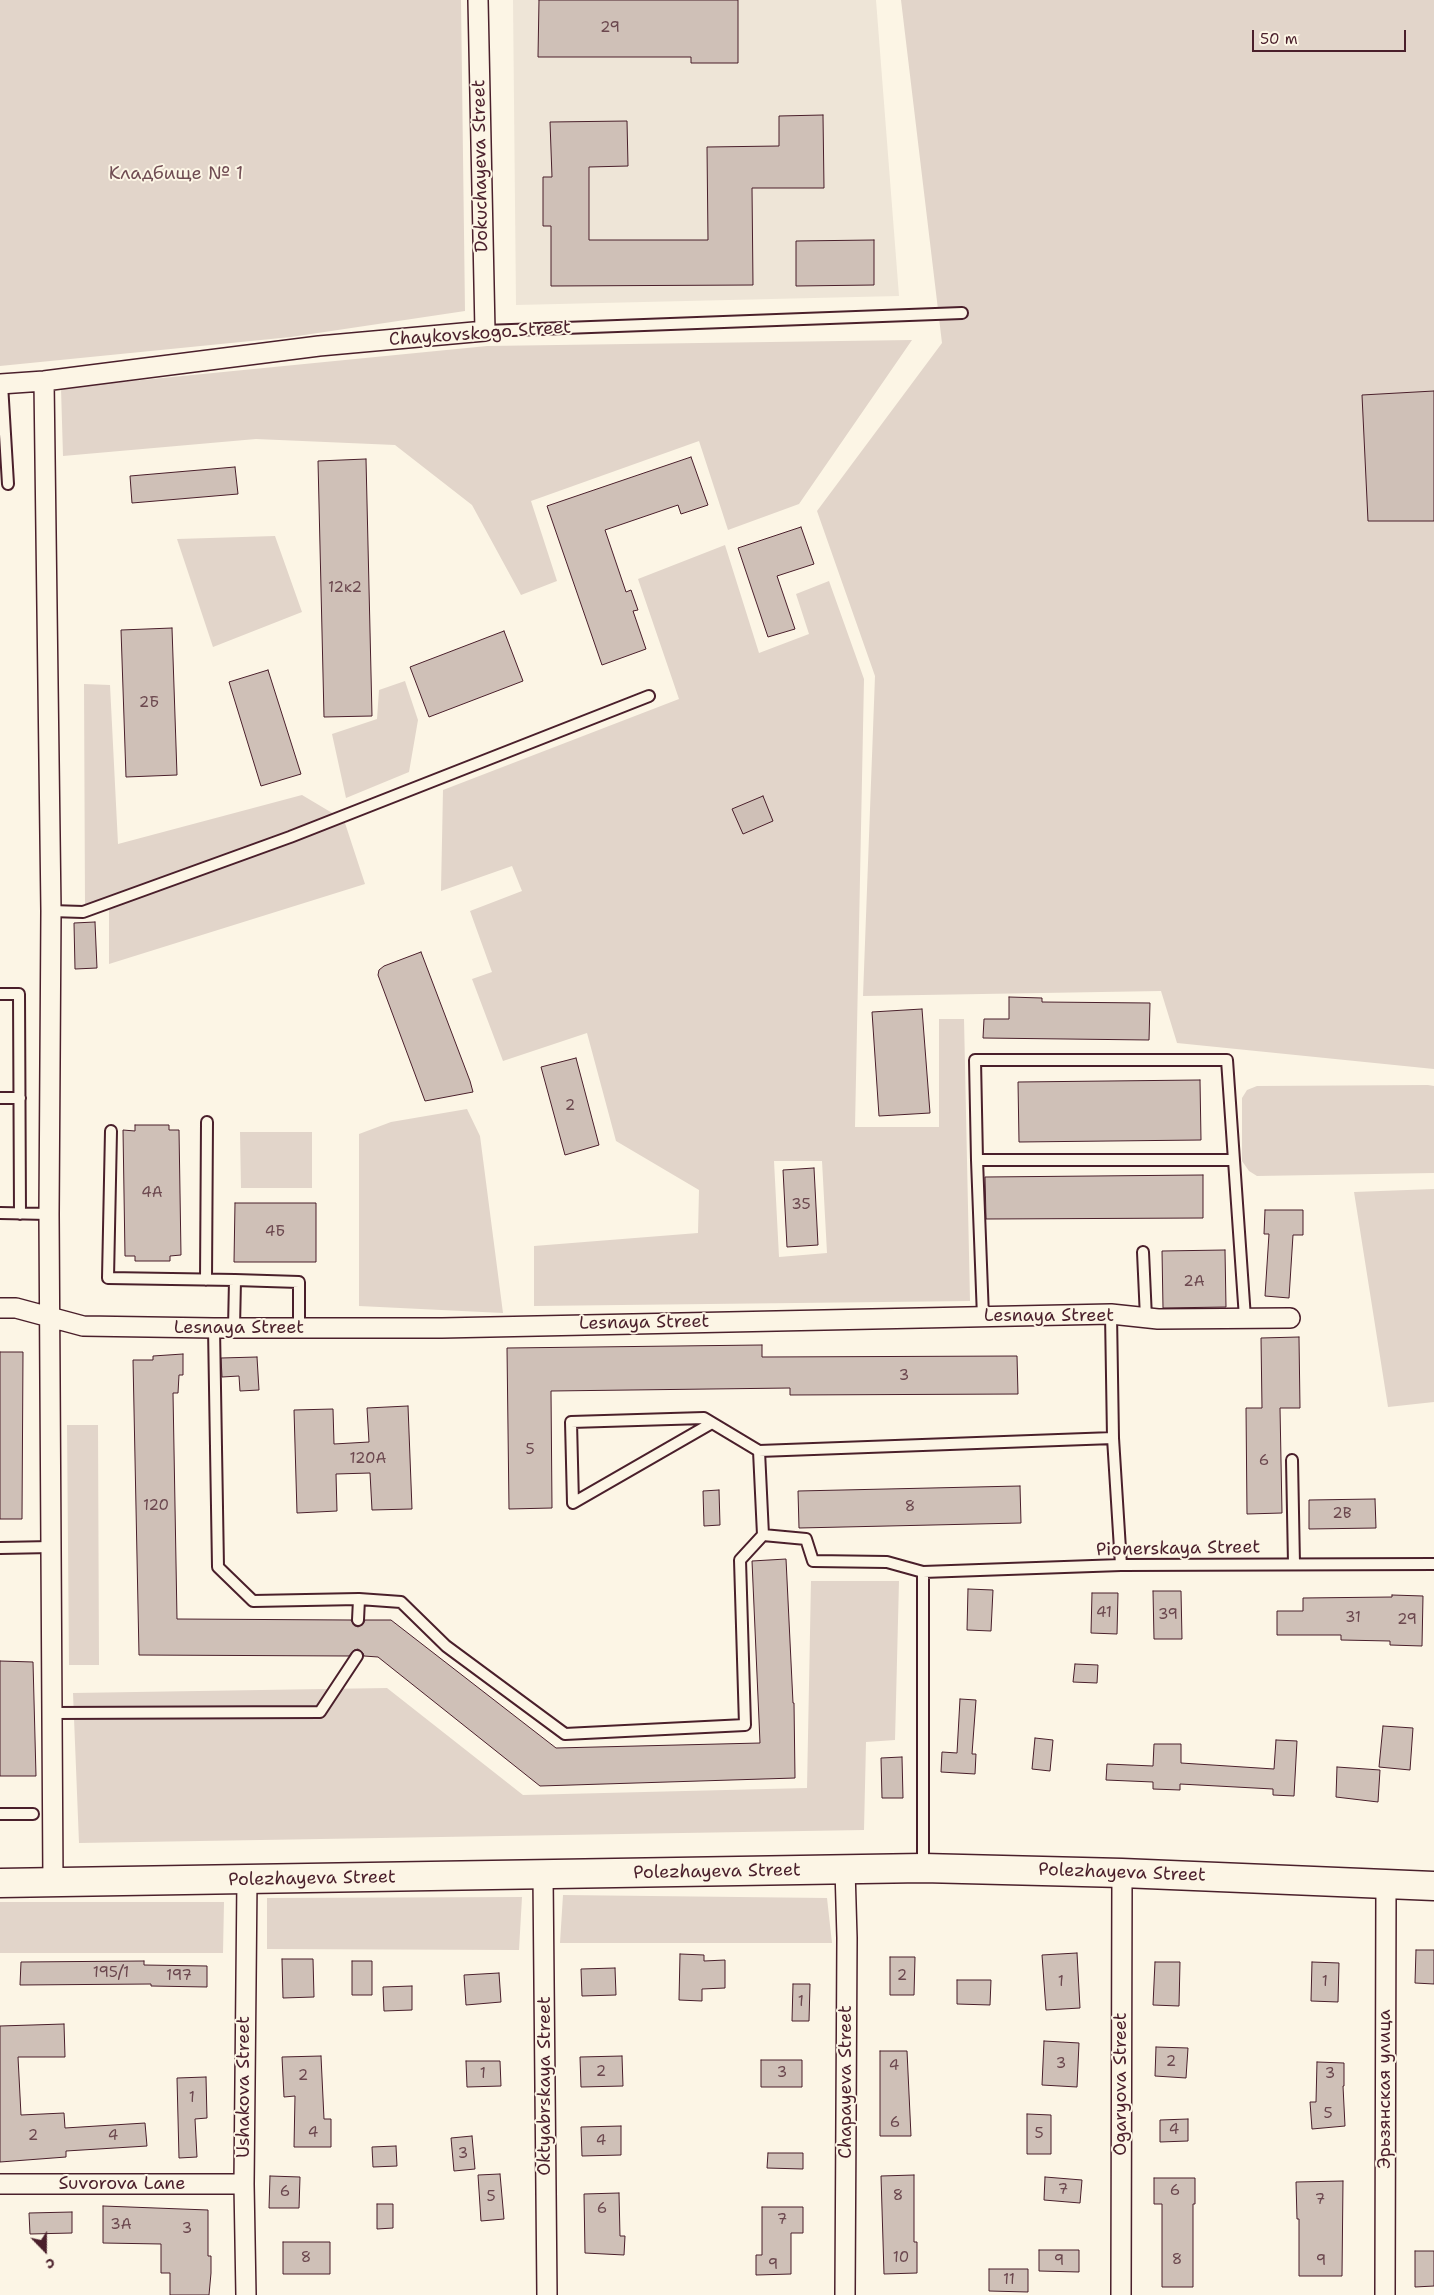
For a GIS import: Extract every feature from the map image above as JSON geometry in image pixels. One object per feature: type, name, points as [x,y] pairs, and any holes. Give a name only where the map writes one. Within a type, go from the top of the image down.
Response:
[{"type":"main road","name":"Polezhayeva Street","points":[[0,1884],[923,1868],[1386,1882],[1434,1886]]},
{"type":"street","name":"Dokuchayeva Street","points":[[478,0],[484,331]]},
{"type":"street","name":"Chaykovskogo Street","points":[[1,384],[44,381],[319,346],[484,331]]},
{"type":"street","points":[[44,381],[51,912],[49,1214],[53,1884]]},
{"type":"street","name":"Lesnaya Street","points":[[0,1308],[16,1308],[50,1315],[83,1326],[214,1328],[442,1328],[1111,1314],[1146,1318],[1290,1318]]},
{"type":"street","name":"Chapayeva Street","points":[[845,1869],[847,1938],[845,2295]]},
{"type":"street","name":"Ogaryova Street","points":[[1121,2295],[1122,1873]]},
{"type":"street","name":"Oktyabrskaya Street","points":[[543,1876],[547,2295]]},
{"type":"street","name":"Ushakova Street","points":[[246,2295],[244,2184],[247,1879]]},
{"type":"street","name":"Эрьзянская улица","points":[[1384,2295],[1386,1882]]},
{"type":"street","name":"Suvorova Lane","points":[[0,2184],[244,2184]]},
{"type":"lane","name":"Chaykovskogo Street","points":[[484,331],[962,312]]},
{"type":"lane","points":[[1,384],[8,484]]},
{"type":"lane","points":[[51,912],[83,912],[290,836],[649,696]]},
{"type":"lane","points":[[0,994],[19,994],[20,1214]]},
{"type":"lane","points":[[983,1317],[975,1060],[1227,1060],[1245,1318]]},
{"type":"lane","points":[[0,1098],[20,1098]]},
{"type":"lane","points":[[206,1280],[207,1122]]},
{"type":"lane","points":[[111,1131],[108,1278],[300,1282],[299,1328]]},
{"type":"lane","points":[[977,1160],[1234,1160]]},
{"type":"lane","points":[[0,1213],[49,1214]]},
{"type":"lane","points":[[1143,1252],[1146,1318]]},
{"type":"lane","points":[[234,1328],[235,1280]]},
{"type":"lane","points":[[1111,1314],[1113,1438],[1121,1565]]},
{"type":"lane","points":[[214,1328],[218,1567],[253,1601],[359,1599],[401,1602],[446,1646],[565,1734],[745,1725],[740,1560],[763,1535],[759,1451]]},
{"type":"lane","points":[[712,1423],[573,1503],[571,1422],[704,1418],[759,1451],[1113,1438]]},
{"type":"lane","points":[[1292,1460],[1294,1564]]},
{"type":"lane","name":"Pionerskaya Street","points":[[763,1535],[806,1539],[813,1560],[887,1562],[923,1572],[1121,1565],[1434,1564]]},
{"type":"lane","points":[[0,1548],[51,1547]]},
{"type":"lane","points":[[923,1572],[923,1868]]},
{"type":"lane","points":[[358,1620],[359,1599]]},
{"type":"lane","points":[[52,1714],[320,1712],[357,1656]]},
{"type":"lane","points":[[0,1814],[33,1814]]},
{"type":"shaded area","points":[[513,0],[876,0],[899,296],[516,305]]},
{"type":"green space","name":"Кладбище № 1","points":[[0,0],[461,0],[465,311],[291,337],[0,366]]},
{"type":"green space","points":[[901,0],[1434,0],[1434,1069],[1177,1043],[1161,991],[863,996],[875,676],[817,511],[942,343]]},
{"type":"green space","points":[[912,340],[799,504],[728,530],[699,441],[531,501],[557,581],[521,595],[472,505],[395,445],[256,439],[63,456],[61,388],[487,346]]},
{"type":"green space","points":[[275,536],[302,612],[213,647],[177,539]]},
{"type":"green space","points":[[725,545],[759,653],[809,634],[796,594],[829,581],[864,679],[855,1127],[939,1127],[939,1019],[964,1019],[970,1301],[534,1306],[534,1246],[698,1233],[699,1190],[616,1141],[587,1033],[503,1061],[472,979],[492,972],[470,911],[522,891],[512,866],[441,891],[443,790],[679,699],[638,579]],"holes":[[[774,1161],[822,1161],[827,1253],[779,1257]]]},
{"type":"green space","points":[[405,681],[418,720],[409,772],[346,798],[332,734],[377,719],[379,690]]},
{"type":"green space","points":[[84,684],[110,685],[118,844],[302,795],[344,820],[365,884],[109,964],[109,904],[85,904]]},
{"type":"green space","points":[[1257,1086],[1434,1086],[1434,1173],[1257,1176],[1249,1171],[1242,1161],[1242,1098],[1247,1090]]},
{"type":"green space","points":[[467,1109],[480,1136],[503,1313],[359,1306],[359,1134],[391,1122]]},
{"type":"green space","points":[[240,1132],[312,1132],[312,1188],[241,1188]]},
{"type":"green space","points":[[1434,1189],[1434,1402],[1388,1407],[1354,1192]]},
{"type":"green space","points":[[67,1425],[98,1425],[99,1665],[69,1665]]},
{"type":"green space","points":[[811,1581],[899,1581],[895,1740],[866,1742],[864,1830],[79,1843],[73,1693],[387,1688],[523,1795],[807,1788]]},
{"type":"green space","points":[[563,1895],[827,1898],[832,1943],[560,1943]]},
{"type":"green space","points":[[522,1897],[519,1950],[267,1949],[267,1898]]},
{"type":"green space","points":[[0,1902],[224,1902],[223,1953],[0,1953]]},
{"type":"building","points":[[539,0],[738,0],[738,63],[691,63],[691,57],[538,57]]},
{"type":"building","points":[[823,115],[824,188],[752,188],[753,285],[551,286],[551,226],[543,226],[543,177],[552,177],[550,122],[627,121],[628,166],[589,167],[589,240],[708,240],[707,147],[779,146],[779,116]]},
{"type":"building","points":[[874,240],[874,285],[796,286],[796,241]]},
{"type":"building","points":[[1434,391],[1434,521],[1368,521],[1362,395]]},
{"type":"building","points":[[691,457],[708,505],[681,514],[678,505],[605,530],[626,592],[631,590],[638,610],[633,611],[646,649],[602,665],[547,506]]},
{"type":"building","points":[[366,459],[372,716],[324,717],[318,461]]},
{"type":"building","points":[[235,467],[238,494],[132,503],[130,476]]},
{"type":"building","points":[[801,527],[814,564],[777,576],[795,629],[768,637],[738,548]]},
{"type":"building","points":[[172,628],[177,775],[126,777],[121,630]]},
{"type":"building","points":[[504,631],[523,681],[429,717],[410,667]]},
{"type":"building","points":[[268,670],[301,774],[261,786],[229,682]]},
{"type":"building","points":[[763,796],[773,821],[743,834],[732,809]]},
{"type":"building","points":[[95,922],[97,968],[75,969],[74,923]]},
{"type":"building","points":[[421,952],[473,1092],[425,1101],[378,975],[379,970],[384,966]]},
{"type":"building","points":[[1009,997],[1042,998],[1042,1002],[1150,1003],[1149,1040],[983,1038],[984,1019],[1009,1019]]},
{"type":"building","points":[[922,1009],[930,1113],[879,1116],[872,1012]]},
{"type":"building","points":[[576,1058],[599,1145],[565,1155],[541,1067]]},
{"type":"building","points":[[1200,1080],[1201,1140],[1019,1142],[1018,1082]]},
{"type":"building","points":[[135,1125],[169,1125],[169,1130],[179,1130],[181,1255],[170,1256],[170,1261],[135,1261],[135,1256],[125,1256],[123,1130],[135,1131]]},
{"type":"building","points":[[814,1168],[818,1245],[787,1247],[783,1170]]},
{"type":"building","points":[[1203,1175],[1203,1218],[986,1219],[985,1177]]},
{"type":"building","points":[[235,1203],[316,1203],[316,1262],[234,1262]]},
{"type":"building","points":[[1265,1210],[1303,1210],[1303,1235],[1293,1235],[1289,1298],[1265,1296],[1269,1234],[1264,1234]]},
{"type":"building","points":[[1225,1250],[1226,1307],[1163,1308],[1162,1251]]},
{"type":"building","points":[[1299,1337],[1300,1408],[1280,1408],[1282,1513],[1247,1514],[1246,1408],[1262,1408],[1261,1338]]},
{"type":"building","points":[[762,1345],[762,1357],[1017,1356],[1018,1394],[790,1395],[790,1388],[551,1391],[552,1508],[509,1509],[507,1348]]},
{"type":"building","points":[[0,1352],[23,1352],[22,1519],[0,1519]]},
{"type":"building","points":[[183,1354],[183,1375],[179,1375],[178,1393],[173,1393],[177,1619],[351,1620],[358,1627],[365,1620],[391,1620],[556,1748],[760,1743],[752,1561],[786,1559],[794,1703],[795,1778],[540,1786],[378,1657],[364,1656],[358,1649],[354,1650],[349,1656],[139,1655],[133,1360],[153,1360],[153,1356]]},
{"type":"building","points":[[257,1357],[259,1390],[240,1391],[239,1376],[222,1377],[221,1358]]},
{"type":"building","points":[[408,1406],[412,1509],[372,1510],[370,1473],[336,1474],[337,1511],[297,1513],[294,1410],[333,1409],[334,1444],[369,1442],[367,1408]]},
{"type":"building","points":[[1020,1486],[1021,1523],[799,1528],[798,1491]]},
{"type":"building","points":[[719,1490],[720,1525],[704,1526],[703,1491]]},
{"type":"building","points":[[1375,1499],[1376,1528],[1309,1529],[1309,1500]]},
{"type":"building","points":[[968,1589],[993,1590],[991,1631],[967,1630]]},
{"type":"building","points":[[1153,1591],[1181,1591],[1182,1639],[1154,1639]]},
{"type":"building","points":[[1092,1593],[1118,1593],[1117,1634],[1091,1633]]},
{"type":"building","points":[[1392,1595],[1423,1596],[1422,1646],[1390,1645],[1390,1641],[1341,1640],[1341,1635],[1277,1635],[1277,1611],[1303,1611],[1303,1598],[1392,1597]]},
{"type":"building","points":[[0,1661],[33,1662],[36,1776],[0,1776]]},
{"type":"building","points":[[1075,1664],[1098,1665],[1097,1683],[1073,1682]]},
{"type":"building","points":[[960,1699],[976,1700],[972,1754],[976,1754],[975,1774],[941,1772],[942,1752],[957,1753]]},
{"type":"building","points":[[1383,1726],[1413,1728],[1410,1770],[1379,1767]]},
{"type":"building","points":[[1035,1738],[1053,1740],[1050,1771],[1032,1769]]},
{"type":"building","points":[[1276,1740],[1297,1741],[1294,1796],[1273,1795],[1273,1789],[1180,1784],[1180,1790],[1153,1789],[1153,1782],[1106,1780],[1107,1764],[1153,1766],[1154,1744],[1181,1744],[1181,1763],[1274,1769]]},
{"type":"building","points":[[902,1757],[903,1798],[882,1798],[881,1758]]},
{"type":"building","points":[[1337,1767],[1380,1770],[1378,1802],[1336,1797]]},
{"type":"building","points":[[1416,1950],[1434,1950],[1434,1984],[1415,1983]]},
{"type":"building","points":[[1077,1953],[1080,2008],[1046,2010],[1042,1955]]},
{"type":"building","points":[[680,1954],[704,1955],[704,1961],[725,1960],[725,1988],[702,1989],[702,2001],[679,2000]]},
{"type":"building","points":[[890,1957],[915,1957],[914,1995],[890,1995]]},
{"type":"building","points":[[282,1959],[313,1959],[314,1997],[283,1998]]},
{"type":"building","points":[[144,1961],[144,1965],[207,1966],[207,1987],[151,1986],[151,1984],[20,1985],[21,1962]]},
{"type":"building","points":[[352,1961],[372,1961],[372,1995],[352,1995]]},
{"type":"building","points":[[1155,1962],[1180,1962],[1179,2006],[1153,2005]]},
{"type":"building","points":[[1312,1962],[1339,1963],[1338,2002],[1311,2001]]},
{"type":"building","points":[[615,1968],[616,1995],[582,1996],[581,1969]]},
{"type":"building","points":[[499,1973],[501,2002],[466,2005],[464,1975]]},
{"type":"building","points":[[957,1980],[991,1980],[990,2005],[957,2004]]},
{"type":"building","points":[[793,1984],[810,1984],[809,2021],[792,2021]]},
{"type":"building","points":[[412,1986],[412,2010],[384,2011],[383,1987]]},
{"type":"building","points":[[64,2024],[65,2057],[18,2057],[21,2115],[64,2113],[65,2128],[145,2123],[147,2146],[66,2151],[66,2157],[0,2162],[0,2026]]},
{"type":"building","points":[[1044,2041],[1079,2043],[1077,2087],[1042,2085]]},
{"type":"building","points":[[1156,2047],[1188,2048],[1186,2078],[1155,2076]]},
{"type":"building","points":[[880,2051],[907,2051],[911,2136],[880,2136]]},
{"type":"building","points":[[321,2056],[324,2119],[331,2119],[331,2147],[294,2147],[295,2096],[284,2097],[282,2057]]},
{"type":"building","points":[[622,2056],[623,2086],[581,2087],[580,2057]]},
{"type":"building","points":[[761,2060],[802,2060],[802,2087],[761,2087]]},
{"type":"building","points":[[466,2061],[500,2061],[501,2086],[467,2087]]},
{"type":"building","points":[[1317,2062],[1344,2063],[1345,2126],[1312,2129],[1310,2102],[1316,2102]]},
{"type":"building","points":[[206,2077],[207,2118],[195,2119],[197,2157],[179,2158],[177,2078]]},
{"type":"building","points":[[1027,2114],[1051,2115],[1051,2154],[1027,2154]]},
{"type":"building","points":[[1188,2119],[1188,2141],[1160,2142],[1160,2120]]},
{"type":"building","points":[[621,2126],[621,2155],[582,2156],[581,2127]]},
{"type":"building","points":[[472,2136],[475,2169],[454,2171],[451,2138]]},
{"type":"building","points":[[396,2146],[397,2166],[373,2167],[372,2147]]},
{"type":"building","points":[[768,2153],[803,2153],[803,2169],[767,2168]]},
{"type":"building","points":[[500,2174],[504,2219],[481,2221],[478,2175]]},
{"type":"building","points":[[914,2175],[914,2242],[917,2242],[917,2273],[884,2274],[881,2176]]},
{"type":"building","points":[[270,2176],[300,2177],[299,2208],[269,2208]]},
{"type":"building","points":[[1045,2177],[1082,2180],[1080,2203],[1044,2200]]},
{"type":"building","points":[[1154,2178],[1195,2178],[1195,2204],[1193,2204],[1193,2287],[1162,2287],[1162,2204],[1154,2204]]},
{"type":"building","points":[[1343,2181],[1342,2276],[1299,2276],[1299,2219],[1297,2219],[1296,2182]]},
{"type":"building","points":[[619,2193],[620,2236],[625,2236],[624,2255],[585,2253],[584,2194]]},
{"type":"building","points":[[377,2204],[393,2204],[393,2228],[377,2229]]},
{"type":"building","points":[[103,2206],[208,2210],[208,2256],[211,2256],[209,2295],[170,2295],[170,2273],[161,2273],[161,2244],[103,2243]]},
{"type":"building","points":[[762,2207],[803,2207],[803,2233],[791,2233],[791,2274],[756,2275],[756,2255],[762,2255]]},
{"type":"building","points":[[72,2212],[72,2233],[30,2234],[29,2213]]},
{"type":"building","points":[[283,2242],[330,2242],[330,2274],[283,2274]]},
{"type":"building","points":[[1039,2250],[1079,2250],[1079,2272],[1039,2271]]},
{"type":"building","points":[[1415,2251],[1434,2251],[1434,2286],[1415,2287]]},
{"type":"building","points":[[989,2269],[1028,2269],[1028,2292],[989,2291]]}]
